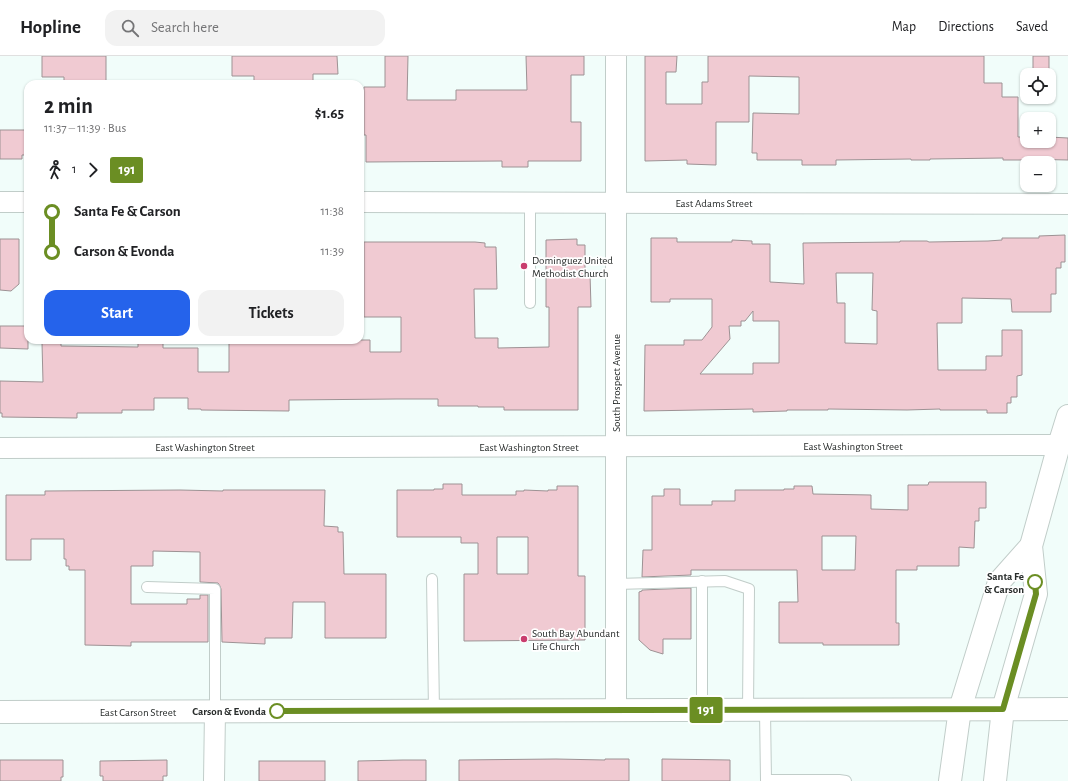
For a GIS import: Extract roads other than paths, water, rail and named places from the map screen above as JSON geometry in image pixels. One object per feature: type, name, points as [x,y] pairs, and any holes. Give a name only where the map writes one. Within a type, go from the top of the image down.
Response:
[{"type":"main road","points":[[995,781],[1003,709],[1036,594],[1031,546],[1068,416]]},
{"type":"main road","points":[[950,781],[960,709],[999,582],[1031,546]]},
{"type":"main road","name":"East Carson Street","points":[[0,712],[1068,709]]},
{"type":"street","name":"South Prospect Avenue","points":[[616,56],[616,710]]},
{"type":"street","points":[[0,202],[24,202]]},
{"type":"street","name":"East Adams Street","points":[[364,202],[1068,204]]},
{"type":"street","name":"East Washington Street","points":[[0,448],[1059,445]]},
{"type":"street","points":[[214,781],[215,711]]},
{"type":"lane","points":[[530,202],[530,303]]},
{"type":"lane","points":[[432,579],[434,711]]},
{"type":"lane","points":[[702,581],[702,710]]},
{"type":"lane","points":[[616,584],[725,581],[749,589],[749,611],[756,710],[766,781],[846,781]]},
{"type":"lane","points":[[147,587],[215,589],[215,711]]},
{"type":"place","name":"Dominguez United Methodist Church","points":[[524,266]]},
{"type":"place","name":"Santa Fe & Carson","points":[[1035,582]]},
{"type":"place","name":"South Bay Abundant Life Church","points":[[524,639]]},
{"type":"place","name":"Carson & Evonda","points":[[277,711]]}]
